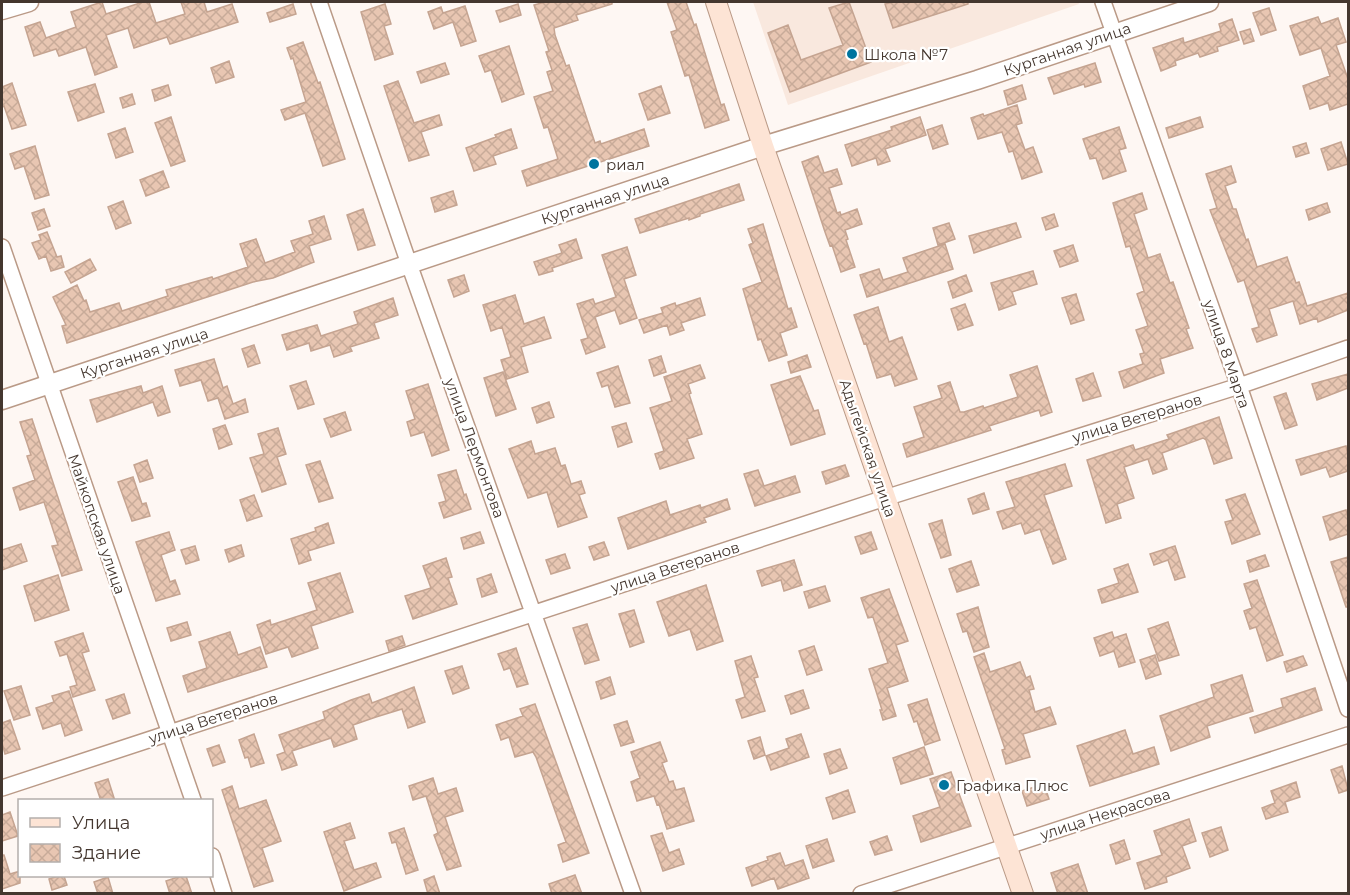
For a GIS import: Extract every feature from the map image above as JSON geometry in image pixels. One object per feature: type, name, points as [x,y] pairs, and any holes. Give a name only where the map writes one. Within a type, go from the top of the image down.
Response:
[{"type":"main road","name":"Адыгейская улица","points":[[716,2],[763,146],[1023,894]]},
{"type":"street","points":[[2,10],[29,2]]},
{"type":"street","name":"улица Лермонтова","points":[[319,2],[409,264],[633,894]]},
{"type":"street","name":"улица 8 Марта","points":[[1103,2],[1239,386],[1348,709]]},
{"type":"street","name":"Курганная улица","points":[[2,400],[763,146],[976,80],[1209,2]]},
{"type":"street","name":"Майкопская улица","points":[[2,247],[192,799]]},
{"type":"street","name":"улица Ветеранов","points":[[2,788],[885,498],[1239,386],[1348,348]]},
{"type":"street","name":"улица Некрасова","points":[[861,894],[1348,735]]},
{"type":"street","points":[[213,859],[224,894]]},
{"type":"shaded area","name":"Школа №7","points":[[753,2],[1078,2],[1079,4],[788,105]]},
{"type":"building","points":[[102,2],[106,14],[149,2],[156,23],[185,14],[181,2],[204,2],[207,12],[232,4],[238,22],[170,44],[167,37],[134,48],[128,28],[106,35],[117,67],[95,75],[86,47],[59,56],[56,49],[34,56],[25,27],[40,22],[46,38],[76,27],[71,12]]},
{"type":"building","points":[[545,2],[612,2],[612,4],[576,15],[578,20],[554,28],[555,35],[566,66],[569,65],[595,143],[600,141],[601,144],[644,129],[649,146],[527,186],[522,171],[558,159],[548,127],[544,128],[534,97],[553,91],[547,72],[552,70],[546,52],[549,51],[534,5]]},
{"type":"building","points":[[667,2],[686,2],[694,25],[696,24],[721,105],[724,104],[729,120],[705,128],[689,75],[685,76],[671,32],[677,30]]},
{"type":"building","points":[[849,2],[871,62],[790,92],[768,33],[788,25],[801,60],[843,45],[829,8]]},
{"type":"building","points":[[893,2],[968,2],[968,4],[893,28],[885,4]]},
{"type":"building","points":[[293,4],[296,14],[270,22],[267,13]]},
{"type":"building","points":[[385,4],[391,24],[384,26],[393,54],[375,60],[361,12]]},
{"type":"building","points":[[518,4],[521,15],[500,22],[496,11]]},
{"type":"building","points":[[465,6],[476,41],[461,46],[453,22],[434,29],[428,12],[441,7],[443,13]]},
{"type":"building","points":[[1269,8],[1276,30],[1261,35],[1253,13]]},
{"type":"building","points":[[1318,17],[1321,24],[1338,18],[1346,42],[1336,45],[1348,79],[1348,104],[1330,110],[1328,103],[1310,109],[1303,86],[1330,76],[1321,48],[1300,55],[1290,26]]},
{"type":"building","points":[[1232,19],[1239,40],[1217,47],[1218,51],[1200,57],[1198,53],[1175,61],[1176,65],[1161,71],[1153,48],[1183,38],[1184,43],[1221,31],[1219,24]]},
{"type":"building","points":[[1250,29],[1254,41],[1244,44],[1240,32]]},
{"type":"building","points":[[303,42],[318,83],[320,82],[345,159],[323,166],[305,113],[285,120],[281,110],[306,102],[293,58],[291,59],[287,48]]},
{"type":"building","points":[[509,46],[524,94],[502,102],[491,70],[485,72],[479,56]]},
{"type":"building","points":[[229,61],[234,77],[216,83],[211,68]]},
{"type":"building","points":[[445,63],[449,74],[421,83],[417,72]]},
{"type":"building","points":[[1095,63],[1101,82],[1085,87],[1084,84],[1054,94],[1048,78]]},
{"type":"building","points":[[398,81],[414,123],[439,115],[442,125],[421,132],[429,155],[409,161],[384,86]]},
{"type":"building","points":[[12,83],[26,125],[12,129],[4,106],[2,107],[2,87]]},
{"type":"building","points":[[95,84],[104,112],[78,121],[68,92]]},
{"type":"building","points":[[168,85],[171,95],[155,101],[152,90]]},
{"type":"building","points":[[1022,85],[1026,99],[1008,105],[1004,91]]},
{"type":"building","points":[[661,86],[670,113],[648,120],[639,94]]},
{"type":"building","points":[[132,94],[135,104],[123,108],[120,98]]},
{"type":"building","points":[[1017,105],[1022,123],[1016,125],[1025,150],[1033,147],[1042,172],[1022,179],[1013,151],[1009,152],[1002,132],[978,139],[971,118]]},
{"type":"building","points":[[171,117],[185,161],[171,166],[155,123]]},
{"type":"building","points":[[920,117],[926,135],[885,149],[890,161],[878,165],[876,158],[852,166],[845,145],[892,130],[891,127]]},
{"type":"building","points":[[1200,117],[1203,127],[1169,138],[1166,128]]},
{"type":"building","points":[[942,125],[948,144],[933,149],[927,130]]},
{"type":"building","points":[[1119,127],[1126,148],[1119,150],[1126,171],[1103,179],[1096,158],[1090,159],[1083,139]]},
{"type":"building","points":[[125,128],[133,152],[116,158],[108,134]]},
{"type":"building","points":[[511,129],[517,148],[493,156],[496,164],[474,171],[466,148]]},
{"type":"building","points":[[1341,142],[1348,164],[1328,170],[1321,149]]},
{"type":"building","points":[[1306,143],[1309,153],[1296,157],[1293,147]]},
{"type":"building","points":[[35,146],[49,195],[35,199],[24,166],[15,169],[10,154]]},
{"type":"building","points":[[818,156],[824,173],[837,169],[842,184],[829,188],[837,213],[840,212],[841,215],[857,209],[862,224],[845,230],[855,267],[841,272],[802,162]]},
{"type":"building","points":[[1231,166],[1236,182],[1225,186],[1233,209],[1236,209],[1246,240],[1248,239],[1257,267],[1287,257],[1307,306],[1348,293],[1348,310],[1318,322],[1317,318],[1300,324],[1293,301],[1269,309],[1277,335],[1257,342],[1252,329],[1259,327],[1244,280],[1238,282],[1210,210],[1217,208],[1206,174]]},
{"type":"building","points":[[163,171],[169,187],[146,196],[140,180]]},
{"type":"building","points":[[739,184],[744,200],[700,214],[689,220],[689,218],[640,233],[635,219]]},
{"type":"building","points":[[453,191],[457,205],[435,212],[431,198]]},
{"type":"building","points":[[1142,193],[1147,209],[1134,214],[1148,258],[1160,254],[1170,283],[1173,282],[1189,328],[1186,329],[1193,348],[1160,359],[1164,373],[1124,388],[1119,372],[1143,364],[1140,354],[1144,353],[1136,330],[1148,326],[1137,294],[1144,291],[1130,246],[1126,247],[1113,203]]},
{"type":"building","points":[[123,201],[131,223],[116,229],[108,207]]},
{"type":"building","points":[[1327,203],[1330,212],[1309,220],[1306,210]]},
{"type":"building","points":[[44,209],[50,226],[38,230],[32,213]]},
{"type":"building","points":[[363,209],[375,245],[358,250],[347,215]]},
{"type":"building","points":[[1054,214],[1058,226],[1046,230],[1042,218]]},
{"type":"building","points":[[324,216],[331,239],[309,246],[314,262],[273,278],[253,282],[67,343],[62,326],[66,325],[53,297],[77,285],[90,312],[119,303],[122,311],[168,296],[166,290],[212,277],[213,279],[248,267],[240,244],[256,239],[265,263],[295,252],[291,241],[313,234],[309,221]]},
{"type":"building","points":[[949,223],[955,239],[938,245],[933,228]]},
{"type":"building","points":[[1016,223],[1021,237],[974,253],[969,236]]},
{"type":"building","points":[[763,224],[788,309],[791,308],[797,327],[780,333],[787,355],[769,361],[761,339],[758,340],[743,289],[762,282],[749,245],[753,243],[748,229]]},
{"type":"building","points":[[47,232],[57,257],[61,256],[64,267],[51,271],[46,256],[39,259],[32,243],[41,240],[39,235]]},
{"type":"building","points":[[576,239],[582,258],[539,275],[534,262],[562,253],[559,245]]},
{"type":"building","points":[[945,244],[953,269],[867,297],[860,275],[879,269],[883,280],[908,272],[903,258]]},
{"type":"building","points":[[1073,245],[1078,261],[1060,267],[1054,251]]},
{"type":"building","points":[[627,247],[636,275],[624,279],[637,318],[620,324],[615,310],[595,317],[605,347],[586,354],[581,340],[588,338],[577,304],[593,299],[595,304],[616,297],[602,255]]},
{"type":"building","points":[[90,259],[96,270],[71,283],[65,272]]},
{"type":"building","points":[[1033,271],[1037,284],[1012,292],[1016,304],[999,310],[991,283]]},
{"type":"building","points":[[464,275],[469,291],[454,297],[448,280]]},
{"type":"building","points":[[966,275],[972,291],[953,298],[948,282]]},
{"type":"building","points":[[1076,294],[1084,320],[1071,324],[1062,298]]},
{"type":"building","points":[[515,295],[524,324],[544,317],[551,338],[521,347],[528,372],[507,379],[501,360],[511,357],[502,327],[491,331],[483,305]]},
{"type":"building","points":[[393,298],[398,315],[374,323],[379,338],[350,347],[352,351],[334,357],[330,345],[311,351],[309,343],[287,350],[282,335],[317,325],[321,336],[358,324],[354,312]]},
{"type":"building","points":[[700,298],[705,315],[681,323],[684,330],[670,335],[667,325],[644,333],[639,320],[663,313],[661,308]]},
{"type":"building","points":[[965,304],[973,325],[958,330],[951,309]]},
{"type":"building","points":[[878,307],[889,342],[902,337],[917,379],[895,386],[891,374],[877,378],[854,315]]},
{"type":"building","points":[[254,345],[260,363],[248,367],[242,349]]},
{"type":"building","points":[[807,355],[811,367],[791,373],[788,362]]},
{"type":"building","points":[[661,356],[666,372],[654,376],[649,360]]},
{"type":"building","points":[[214,359],[223,388],[227,386],[233,404],[245,399],[248,412],[225,419],[218,398],[208,401],[201,380],[180,386],[175,370]]},
{"type":"building","points":[[700,365],[705,378],[688,384],[702,434],[687,439],[694,458],[660,469],[655,454],[664,451],[650,408],[672,401],[664,377]]},
{"type":"building","points":[[618,366],[630,403],[615,407],[608,385],[602,387],[597,373]]},
{"type":"building","points":[[1037,366],[1052,412],[1041,416],[1039,410],[989,426],[991,430],[907,457],[903,444],[924,437],[914,407],[942,398],[938,386],[950,382],[960,412],[983,406],[984,408],[1018,397],[1010,375]]},
{"type":"building","points":[[503,372],[516,409],[496,416],[484,378]]},
{"type":"building","points":[[1093,373],[1101,396],[1083,401],[1076,379]]},
{"type":"building","points":[[1348,374],[1348,388],[1317,400],[1312,384]]},
{"type":"building","points":[[800,376],[814,411],[818,410],[825,434],[791,445],[771,385]]},
{"type":"building","points":[[306,381],[314,404],[298,409],[290,386]]},
{"type":"building","points":[[428,384],[449,450],[432,456],[424,432],[411,436],[407,422],[415,419],[406,391]]},
{"type":"building","points":[[141,386],[143,393],[162,386],[170,412],[158,416],[153,402],[97,422],[90,400]]},
{"type":"building","points":[[1286,393],[1297,425],[1285,429],[1274,397]]},
{"type":"building","points":[[549,402],[554,417],[537,423],[532,408]]},
{"type":"building","points":[[345,412],[351,430],[331,437],[324,419]]},
{"type":"building","points":[[1219,417],[1232,458],[1214,464],[1206,440],[1203,438],[1162,453],[1167,469],[1153,474],[1148,459],[1124,467],[1134,498],[1117,504],[1121,518],[1106,523],[1087,460],[1133,445],[1135,450],[1169,439],[1167,435]]},
{"type":"building","points":[[32,419],[82,570],[62,576],[52,546],[58,545],[44,502],[20,510],[13,488],[35,480],[27,456],[31,455],[20,422]]},
{"type":"building","points":[[626,423],[632,442],[618,447],[612,427]]},
{"type":"building","points":[[225,425],[232,444],[219,449],[213,429]]},
{"type":"building","points":[[278,428],[286,454],[277,457],[286,484],[262,492],[250,458],[264,454],[258,434]]},
{"type":"building","points":[[531,441],[535,454],[555,448],[561,466],[565,465],[571,484],[581,481],[585,493],[579,495],[587,517],[558,527],[547,492],[528,498],[509,449]]},
{"type":"building","points":[[1346,446],[1348,471],[1330,477],[1326,467],[1301,475],[1296,460]]},
{"type":"building","points":[[147,460],[153,478],[140,482],[134,465]]},
{"type":"building","points":[[320,461],[333,498],[319,502],[306,465]]},
{"type":"building","points":[[1065,464],[1072,486],[1044,495],[1066,559],[1053,564],[1040,529],[1025,534],[1021,523],[1003,529],[997,512],[1015,507],[1006,482]]},
{"type":"building","points":[[845,465],[849,476],[826,484],[822,472]]},
{"type":"building","points":[[456,470],[471,509],[444,518],[439,503],[446,501],[438,475]]},
{"type":"building","points":[[758,470],[764,486],[795,476],[800,492],[755,506],[744,474]]},
{"type":"building","points":[[133,477],[142,504],[146,503],[150,516],[132,521],[118,482]]},
{"type":"building","points":[[984,493],[989,509],[973,514],[968,499]]},
{"type":"building","points":[[1245,494],[1260,534],[1232,544],[1225,522],[1233,520],[1226,500]]},
{"type":"building","points":[[254,495],[262,516],[247,521],[240,500]]},
{"type":"building","points":[[727,499],[730,509],[704,518],[706,522],[628,549],[618,518],[666,501],[670,515]]},
{"type":"building","points":[[1346,510],[1348,534],[1330,540],[1323,517]]},
{"type":"building","points":[[942,520],[951,555],[941,558],[929,524]]},
{"type":"building","points":[[328,523],[334,543],[308,551],[311,560],[299,564],[291,539],[316,531],[315,528]]},
{"type":"building","points":[[169,532],[175,550],[161,555],[170,582],[175,580],[180,594],[156,601],[136,542]]},
{"type":"building","points":[[480,532],[484,543],[464,549],[461,538]]},
{"type":"building","points":[[871,532],[877,549],[861,554],[855,537]]},
{"type":"building","points":[[604,542],[609,555],[594,560],[589,547]]},
{"type":"building","points":[[21,544],[27,561],[2,570],[2,550]]},
{"type":"building","points":[[241,545],[244,556],[229,562],[225,550]]},
{"type":"building","points":[[195,546],[199,560],[186,564],[181,550]]},
{"type":"building","points":[[1175,546],[1185,577],[1175,580],[1168,560],[1154,565],[1150,554]]},
{"type":"building","points":[[565,554],[570,568],[551,574],[546,560]]},
{"type":"building","points":[[1265,555],[1269,566],[1250,572],[1247,561]]},
{"type":"building","points":[[1348,557],[1348,607],[1346,607],[1331,562]]},
{"type":"building","points":[[446,558],[452,577],[448,578],[457,604],[413,619],[405,596],[431,588],[423,566]]},
{"type":"building","points":[[794,560],[802,585],[784,591],[781,580],[762,586],[757,571]]},
{"type":"building","points":[[971,561],[979,585],[957,592],[949,569]]},
{"type":"building","points":[[1128,564],[1138,592],[1102,603],[1098,590],[1119,583],[1114,569]]},
{"type":"building","points":[[340,573],[353,612],[311,626],[318,648],[292,657],[288,647],[266,654],[257,625],[270,620],[271,625],[317,610],[308,583]]},
{"type":"building","points":[[491,574],[497,592],[482,597],[477,579]]},
{"type":"building","points":[[58,575],[69,610],[35,621],[24,586]]},
{"type":"building","points":[[1257,580],[1283,655],[1267,661],[1256,627],[1250,629],[1244,611],[1252,608],[1244,584]]},
{"type":"building","points":[[706,585],[723,641],[697,650],[690,629],[669,636],[657,602]]},
{"type":"building","points":[[825,586],[830,601],[809,608],[804,592]]},
{"type":"building","points":[[889,589],[908,641],[896,645],[908,681],[887,688],[896,716],[883,720],[869,669],[888,663],[873,617],[868,618],[861,598]]},
{"type":"building","points":[[978,607],[989,647],[974,652],[967,631],[963,632],[957,614]]},
{"type":"building","points":[[634,610],[644,642],[630,647],[619,614]]},
{"type":"building","points":[[187,622],[191,635],[171,641],[167,628]]},
{"type":"building","points":[[1168,622],[1179,655],[1159,661],[1148,629]]},
{"type":"building","points":[[587,624],[599,660],[585,664],[573,628]]},
{"type":"building","points":[[230,632],[238,655],[260,647],[267,667],[188,692],[183,676],[207,668],[199,642]]},
{"type":"building","points":[[1112,632],[1114,638],[1126,634],[1135,662],[1119,667],[1114,651],[1100,656],[1094,638]]},
{"type":"building","points":[[83,633],[89,651],[82,653],[95,690],[73,697],[70,687],[77,685],[67,654],[60,656],[55,642]]},
{"type":"building","points":[[402,636],[405,645],[389,651],[386,641]]},
{"type":"building","points":[[814,646],[822,670],[807,675],[799,651]]},
{"type":"building","points":[[516,648],[528,684],[517,687],[510,668],[504,670],[498,654]]},
{"type":"building","points":[[984,653],[990,672],[1020,662],[1026,678],[1030,676],[1034,689],[1029,690],[1035,712],[1050,707],[1056,724],[1023,734],[1030,757],[1006,764],[1002,750],[1005,749],[974,657]]},
{"type":"building","points":[[1155,655],[1161,674],[1146,679],[1140,660]]},
{"type":"building","points":[[751,656],[758,677],[754,678],[765,711],[742,718],[736,700],[745,697],[735,661]]},
{"type":"building","points":[[1303,656],[1307,665],[1287,672],[1284,662]]},
{"type":"building","points":[[462,666],[469,688],[453,694],[445,671]]},
{"type":"building","points":[[1242,675],[1253,711],[1207,726],[1210,737],[1171,751],[1160,716],[1214,697],[1211,685]]},
{"type":"building","points":[[610,677],[615,694],[601,699],[596,682]]},
{"type":"building","points":[[21,686],[30,715],[14,720],[4,691]]},
{"type":"building","points":[[414,687],[425,722],[408,728],[402,709],[376,717],[353,725],[357,739],[334,747],[331,738],[292,751],[297,765],[282,770],[277,755],[285,752],[279,735],[325,719],[323,712],[351,700],[369,694],[372,703]]},
{"type":"building","points":[[1315,688],[1322,710],[1255,733],[1250,718],[1283,707],[1281,699]]},
{"type":"building","points":[[803,690],[809,708],[791,714],[785,696]]},
{"type":"building","points":[[69,691],[82,730],[65,736],[61,723],[43,729],[36,708],[54,702],[52,696]]},
{"type":"building","points":[[124,694],[130,713],[113,719],[106,700]]},
{"type":"building","points":[[927,699],[940,740],[925,745],[917,721],[914,722],[908,705]]},
{"type":"building","points":[[535,704],[589,853],[563,862],[558,845],[566,842],[536,757],[533,752],[515,757],[509,737],[501,740],[496,725],[523,716],[520,709]]},
{"type":"building","points":[[10,720],[20,749],[5,754],[2,743],[2,723]]},
{"type":"building","points":[[627,721],[634,742],[621,746],[614,725]]},
{"type":"building","points":[[1125,730],[1133,754],[1154,747],[1159,764],[1090,786],[1077,746]]},
{"type":"building","points":[[254,734],[264,763],[251,767],[248,757],[245,758],[239,740]]},
{"type":"building","points":[[801,734],[809,757],[771,770],[766,756],[789,748],[786,739]]},
{"type":"building","points":[[760,737],[765,755],[754,759],[748,741]]},
{"type":"building","points":[[660,742],[667,761],[662,763],[669,782],[673,781],[676,790],[684,788],[694,821],[667,829],[654,796],[637,801],[631,782],[640,778],[631,752]]},
{"type":"building","points":[[219,745],[225,762],[213,766],[207,749]]},
{"type":"building","points":[[924,747],[933,774],[901,784],[893,758]]},
{"type":"building","points":[[840,749],[847,768],[830,774],[824,754]]},
{"type":"building","points":[[1342,766],[1348,790],[1339,793],[1331,770]]},
{"type":"building","points":[[951,772],[971,826],[921,842],[913,816],[940,807],[930,779]]},
{"type":"building","points":[[433,778],[438,794],[456,788],[463,811],[445,817],[461,866],[447,870],[434,835],[438,833],[426,796],[413,800],[409,786]]},
{"type":"building","points":[[108,779],[114,799],[100,799],[95,783]]},
{"type":"building","points":[[1296,782],[1300,797],[1285,802],[1288,812],[1266,819],[1262,808],[1275,803],[1271,791]]},
{"type":"building","points":[[1044,784],[1049,799],[1027,806],[1022,791]]},
{"type":"building","points":[[232,786],[239,809],[266,800],[281,841],[262,848],[273,881],[254,887],[222,790]]},
{"type":"building","points":[[848,790],[855,812],[833,819],[826,798]]},
{"type":"building","points":[[10,812],[18,836],[2,841],[2,815]]},
{"type":"building","points":[[1189,819],[1196,841],[1182,846],[1190,868],[1166,877],[1167,882],[1145,889],[1137,863],[1162,855],[1154,831]]},
{"type":"building","points":[[350,823],[355,838],[344,841],[354,870],[376,863],[381,877],[344,891],[324,832]]},
{"type":"building","points":[[1221,827],[1228,850],[1210,857],[1202,833]]},
{"type":"building","points":[[404,828],[418,870],[406,874],[396,842],[392,843],[389,833]]},
{"type":"building","points":[[662,833],[669,853],[679,849],[684,864],[663,871],[651,836]]},
{"type":"building","points":[[887,836],[892,850],[875,855],[870,842]]},
{"type":"building","points":[[827,839],[834,861],[813,868],[806,846]]},
{"type":"building","points":[[1124,840],[1130,859],[1116,864],[1110,845]]},
{"type":"building","points":[[780,853],[785,866],[803,860],[809,878],[778,889],[774,878],[752,886],[746,868]]},
{"type":"building","points":[[2,855],[4,855],[10,874],[18,872],[20,883],[2,889]]},
{"type":"building","points":[[1078,864],[1088,894],[1058,894],[1051,873]]},
{"type":"building","points":[[575,875],[582,894],[552,894],[549,884]]},
{"type":"building","points":[[434,876],[440,894],[428,894],[424,880]]},
{"type":"building","points":[[64,877],[67,885],[52,890],[49,879]]},
{"type":"building","points":[[108,877],[113,894],[98,894],[94,882]]},
{"type":"building","points":[[186,877],[192,894],[170,894],[166,881]]},
{"type":"place","name":"Школа №7","points":[[852,54]]},
{"type":"place","name":"риал","points":[[594,164]]},
{"type":"place","name":"Графика Плюс","points":[[944,785]]}]
